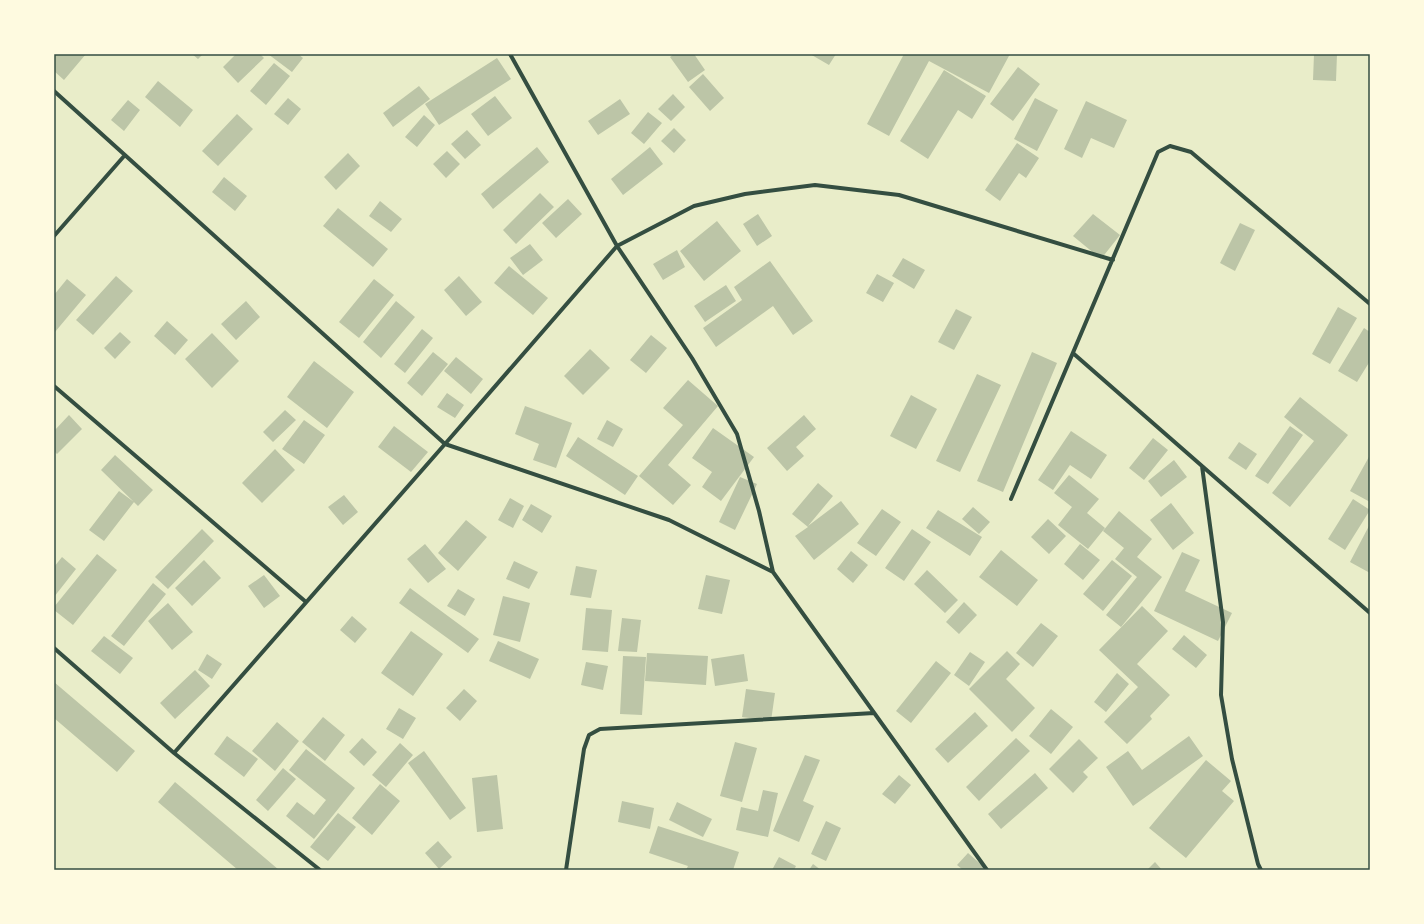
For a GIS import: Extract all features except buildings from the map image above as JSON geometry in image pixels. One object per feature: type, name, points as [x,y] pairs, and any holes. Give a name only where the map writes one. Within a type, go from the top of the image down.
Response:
[{"type":"street","points":[[510,54],[617,246],[692,358],[737,434],[759,511],[772,572],[986,870]]},
{"type":"street","points":[[54,91],[445,444],[669,520],[772,572]]},
{"type":"street","points":[[1011,499],[1074,354],[1158,152],[1170,146],[1191,152],[1370,304]]},
{"type":"street","points":[[54,236],[125,156]]},
{"type":"street","points":[[174,752],[617,246],[694,206],[745,194],[816,185],[899,196],[1113,260]]},
{"type":"street","points":[[1074,354],[1370,613]]},
{"type":"street","points":[[54,386],[306,602]]},
{"type":"street","points":[[1202,466],[1223,622],[1221,695],[1232,759],[1258,864],[1261,870]]},
{"type":"street","points":[[54,648],[174,752],[320,870]]},
{"type":"street","points":[[566,870],[584,749],[589,735],[600,729],[874,713]]}]
